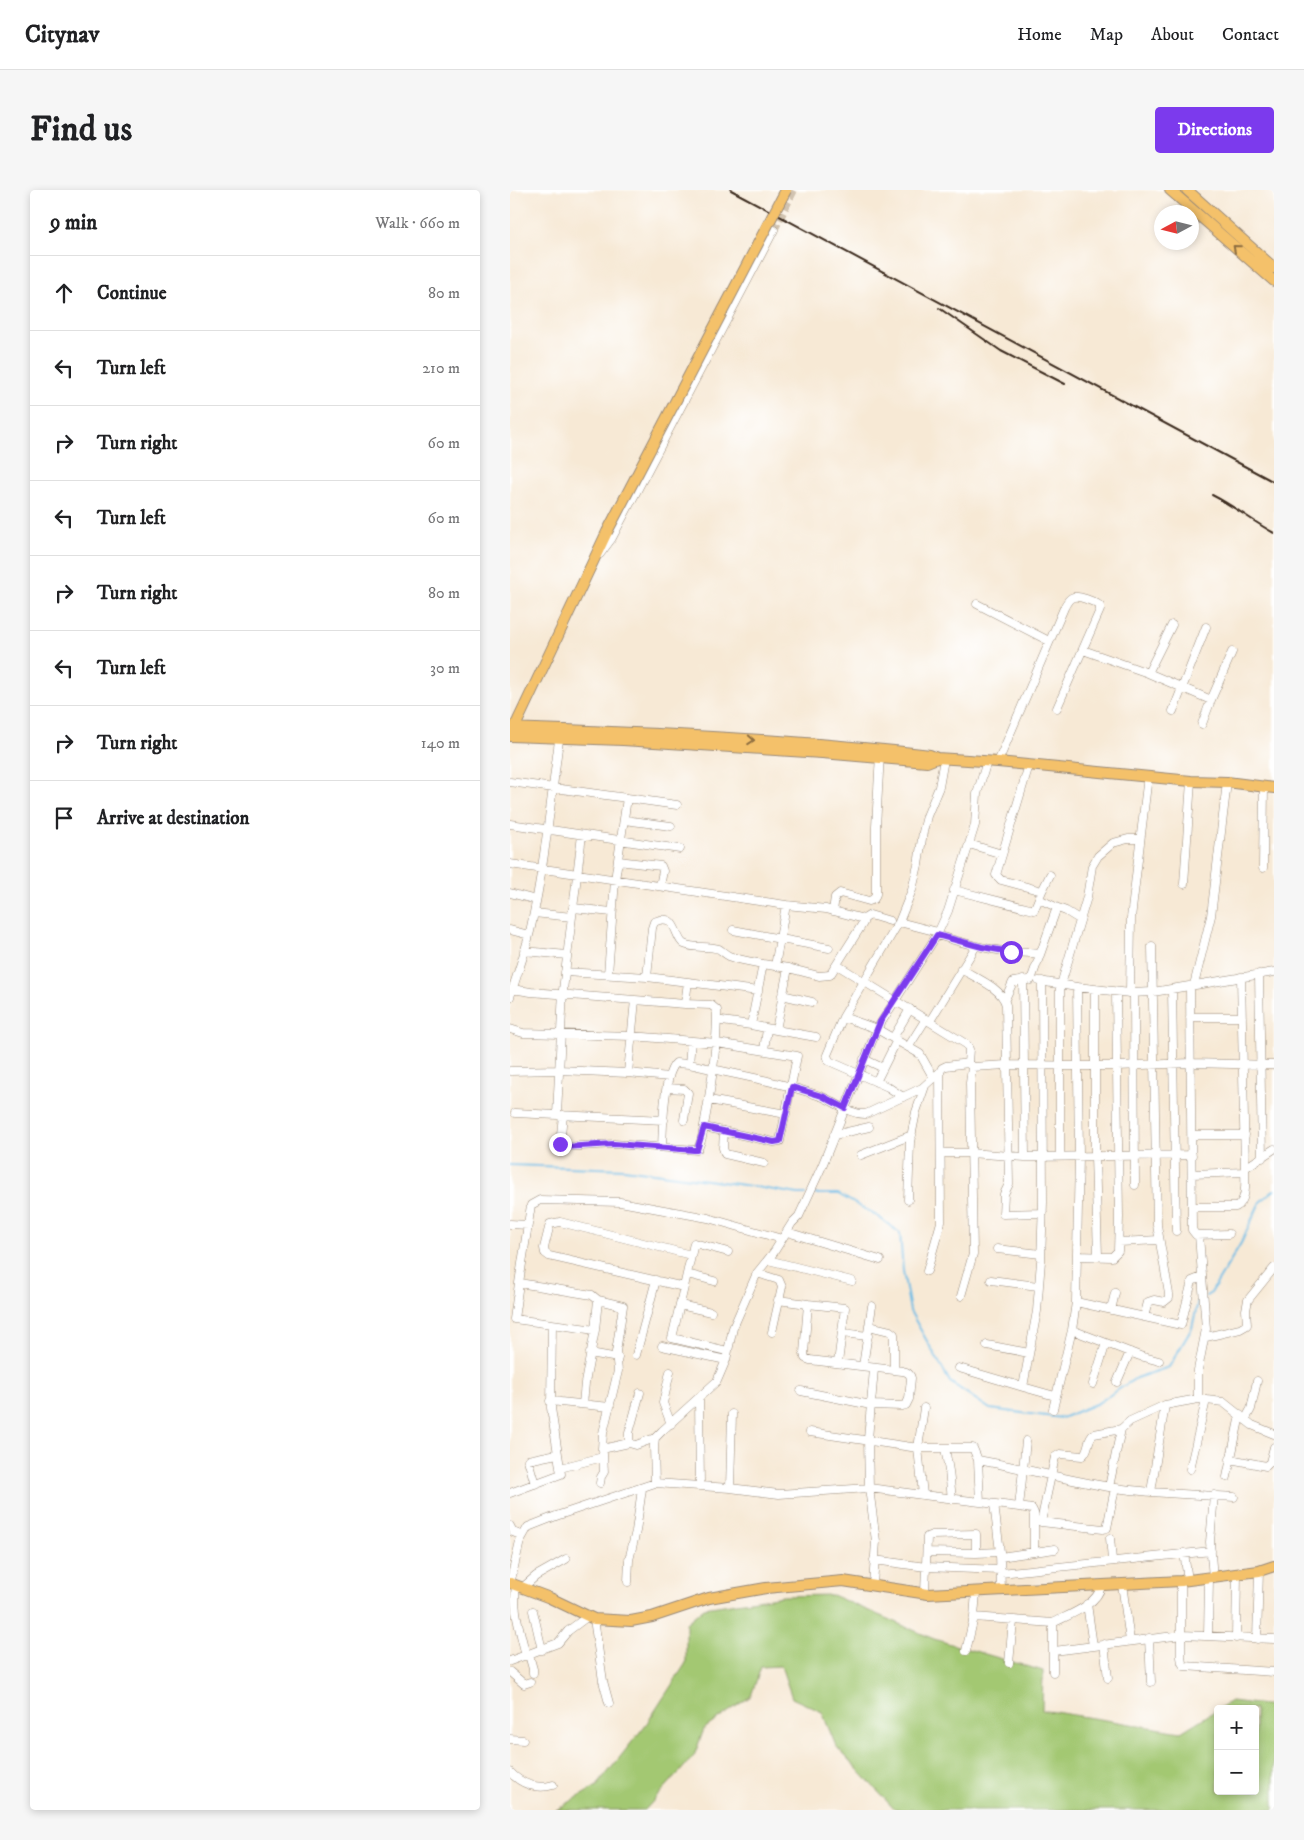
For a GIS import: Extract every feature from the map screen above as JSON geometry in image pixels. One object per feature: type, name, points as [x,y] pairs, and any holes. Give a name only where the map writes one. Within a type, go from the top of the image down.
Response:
[{"type":"main road","points":[[786,190],[607,532],[511,732],[560,733],[880,753],[926,762],[940,758],[987,761],[1269,787]]},
{"type":"main road","points":[[1170,190],[1274,280]]},
{"type":"main road","points":[[1187,190],[1274,268]]},
{"type":"main road","points":[[1260,257],[1274,258]]},
{"type":"main road","points":[[515,1585],[550,1598],[591,1618],[631,1621],[652,1617],[709,1598],[766,1588],[843,1581],[925,1594],[1101,1586],[1211,1578],[1268,1570]]},
{"type":"street","points":[[593,563],[616,530],[774,230]]},
{"type":"street","points":[[998,762],[1068,599],[1078,596],[1100,606],[1057,708]]},
{"type":"street","points":[[977,604],[1049,641]]},
{"type":"street","points":[[1148,673],[1172,625]]},
{"type":"street","points":[[1173,711],[1206,627]]},
{"type":"street","points":[[1083,650],[1148,673],[1211,700]]},
{"type":"street","points":[[1202,724],[1232,652]]},
{"type":"street","points":[[560,733],[548,830],[534,913],[524,951],[513,973],[511,993],[563,994],[711,1006],[717,1010],[717,1043],[714,1070],[704,1127],[697,1150],[614,1144],[564,1147],[560,1144],[559,1070],[563,994],[582,835]]},
{"type":"street","points":[[833,911],[835,897],[840,893],[869,901],[874,899],[876,894],[876,827],[880,753]]},
{"type":"street","points":[[903,1097],[827,1059],[826,1055],[843,1017],[899,922],[912,890],[927,816],[938,787],[940,758]]},
{"type":"street","points":[[560,1468],[629,1443],[636,1445],[655,1438],[717,1381],[726,1360],[733,1328],[758,1273],[799,1216],[826,1156],[877,1029],[938,934],[948,911],[975,825],[976,794],[987,761]]},
{"type":"street","points":[[1029,765],[996,875],[1001,880],[1040,895],[1058,908],[1079,919]]},
{"type":"street","points":[[1135,1185],[1135,1066],[1131,918],[1148,776]]},
{"type":"street","points":[[1184,884],[1191,781]]},
{"type":"street","points":[[510,782],[677,805]]},
{"type":"street","points":[[1227,782],[1211,916],[1192,985],[1190,1017],[1193,1232],[1196,1235],[1229,1234]]},
{"type":"street","points":[[1263,868],[1269,787]]},
{"type":"street","points":[[608,974],[615,880],[627,798]]},
{"type":"street","points":[[624,820],[671,826]]},
{"type":"street","points":[[510,824],[680,849]]},
{"type":"street","points":[[1060,1156],[1059,993],[1061,984],[1087,896],[1092,866],[1106,848],[1121,840],[1139,839]]},
{"type":"street","points":[[969,844],[1002,854]]},
{"type":"street","points":[[618,861],[661,866],[663,871],[660,886]]},
{"type":"street","points":[[510,864],[833,911],[864,919]]},
{"type":"street","points":[[954,890],[1034,910],[1050,875]]},
{"type":"street","points":[[510,893],[536,900]]},
{"type":"street","points":[[775,966],[786,905]]},
{"type":"street","points":[[1025,1157],[1024,1064],[1027,980],[1058,908]]},
{"type":"street","points":[[534,913],[612,912]]},
{"type":"street","points":[[647,977],[650,934],[654,922],[658,920],[670,922],[675,926],[679,939],[684,944],[719,949],[729,956],[825,976],[830,975],[837,965],[864,919],[870,915],[890,921]]},
{"type":"street","points":[[899,922],[976,946],[1005,952],[1039,954]]},
{"type":"street","points":[[510,930],[529,935]]},
{"type":"street","points":[[734,930],[829,948]]},
{"type":"street","points":[[909,1046],[976,946]]},
{"type":"street","points":[[1144,1317],[1148,1302],[1154,1300],[1164,1302],[1169,1298],[1157,1225],[1152,946]]},
{"type":"street","points":[[524,951],[567,955]]},
{"type":"street","points":[[751,1025],[763,964]]},
{"type":"street","points":[[837,965],[966,1044],[968,1049],[970,1065],[973,1254],[961,1296]]},
{"type":"street","points":[[776,1030],[788,968]]},
{"type":"street","points":[[962,969],[996,990],[1005,1000],[1006,1005],[1009,1184],[1004,1194],[1003,1214],[1043,1213]]},
{"type":"street","points":[[565,972],[647,977],[758,991]]},
{"type":"street","points":[[1005,1000],[1014,982],[1027,980],[1095,990],[1132,993],[1172,990],[1274,972]]},
{"type":"street","points":[[1259,974],[1262,1158]]},
{"type":"street","points":[[1192,1207],[1239,1206],[1244,1196],[1245,1135],[1241,977]]},
{"type":"street","points":[[1023,1387],[1037,1311],[1043,1213],[1042,981]]},
{"type":"street","points":[[685,1004],[688,982]]},
{"type":"street","points":[[1053,1409],[1072,1330],[1076,1302],[1079,1156],[1077,987]]},
{"type":"street","points":[[1095,990],[1095,1156],[1098,1256]]},
{"type":"street","points":[[1172,990],[1176,1231]]},
{"type":"street","points":[[1077,1256],[1112,1257],[1115,1255],[1119,1242],[1116,992]]},
{"type":"street","points":[[782,996],[812,1002]]},
{"type":"street","points":[[628,1073],[635,1000]]},
{"type":"street","points":[[876,1082],[910,1009]]},
{"type":"street","points":[[843,1017],[877,1029],[909,1046],[923,1057],[937,1074],[941,1153],[941,1222],[927,1271]]},
{"type":"street","points":[[1190,1017],[1242,1017]]},
{"type":"street","points":[[722,1021],[816,1037]]},
{"type":"street","points":[[510,1029],[523,1032],[632,1036],[717,1043],[797,1056],[782,1138],[778,1142],[704,1127]]},
{"type":"street","points":[[764,1050],[767,1029]]},
{"type":"street","points":[[689,1064],[691,1041]]},
{"type":"street","points":[[864,1059],[883,1068]]},
{"type":"street","points":[[662,1147],[667,1088],[673,1065],[676,1063],[689,1064],[792,1087],[822,1096],[860,1114],[866,1114],[926,1086]]},
{"type":"street","points":[[908,1200],[912,1135],[916,1112],[926,1086],[946,1066],[970,1065],[978,1068],[1024,1064],[1135,1066],[1191,1063],[1274,1065]]},
{"type":"street","points":[[510,1071],[559,1070],[669,1077]]},
{"type":"street","points":[[667,1088],[684,1090],[688,1093],[684,1120]]},
{"type":"street","points":[[709,1100],[786,1114]]},
{"type":"street","points":[[515,1114],[664,1120]]},
{"type":"street","points":[[839,1123],[854,1131]]},
{"type":"street","points":[[834,1135],[869,1127]]},
{"type":"street","points":[[724,1131],[723,1148],[725,1154],[764,1163]]},
{"type":"street","points":[[860,1155],[912,1135]]},
{"type":"street","points":[[1192,1135],[1245,1135]]},
{"type":"street","points":[[1192,1174],[1245,1170],[1274,1149]]},
{"type":"street","points":[[941,1153],[1025,1157],[1192,1155]]},
{"type":"street","points":[[595,1330],[512,1319],[531,1204],[540,1200],[620,1202],[786,1233],[880,1260]]},
{"type":"street","points":[[684,1287],[549,1256],[545,1253],[544,1248],[550,1224],[560,1222],[691,1255]]},
{"type":"street","points":[[510,1224],[528,1224]]},
{"type":"street","points":[[1190,1469],[1202,1399],[1198,1370],[1206,1337],[1199,1235]]},
{"type":"street","points":[[1119,1242],[1159,1240]]},
{"type":"street","points":[[727,1351],[672,1338],[694,1243],[728,1252]]},
{"type":"street","points":[[997,1249],[1041,1254]]},
{"type":"street","points":[[768,1260],[852,1281]]},
{"type":"street","points":[[1206,1337],[1240,1329],[1247,1325],[1246,1310],[1248,1300],[1274,1268]]},
{"type":"street","points":[[758,1273],[780,1280],[782,1287],[772,1332]]},
{"type":"street","points":[[687,1274],[714,1281]]},
{"type":"street","points":[[1076,1302],[1181,1325],[1192,1282],[1202,1277]]},
{"type":"street","points":[[636,1355],[656,1280]]},
{"type":"street","points":[[991,1280],[1038,1286]]},
{"type":"street","points":[[516,1287],[592,1295],[598,1300],[623,1306],[616,1352],[618,1371],[603,1433],[604,1472],[600,1483]]},
{"type":"street","points":[[1112,1310],[1115,1293]]},
{"type":"street","points":[[583,1404],[598,1300]]},
{"type":"street","points":[[778,1300],[845,1308],[838,1363]]},
{"type":"street","points":[[801,1391],[871,1405],[902,1406],[908,1403],[909,1399],[910,1374],[906,1372],[804,1358],[808,1304]]},
{"type":"street","points":[[680,1305],[711,1312]]},
{"type":"street","points":[[863,1366],[872,1306]]},
{"type":"street","points":[[510,1493],[560,1474],[550,1401],[552,1324]]},
{"type":"street","points":[[869,1326],[890,1331],[894,1334],[894,1370]]},
{"type":"street","points":[[1072,1330],[1159,1361]]},
{"type":"street","points":[[842,1333],[868,1336]]},
{"type":"street","points":[[1093,1384],[1106,1343]]},
{"type":"street","points":[[662,1346],[726,1360]]},
{"type":"street","points":[[987,1346],[1029,1353]]},
{"type":"street","points":[[710,1357],[712,1347]]},
{"type":"street","points":[[1117,1382],[1130,1352]]},
{"type":"street","points":[[590,1353],[618,1358]]},
{"type":"street","points":[[873,1585],[876,1541],[869,1488],[868,1439],[874,1368]]},
{"type":"street","points":[[959,1368],[1056,1396]]},
{"type":"street","points":[[670,1372],[663,1403],[670,1424]]},
{"type":"street","points":[[1226,1477],[1242,1418],[1251,1410],[1257,1381]]},
{"type":"street","points":[[629,1443],[640,1393]]},
{"type":"street","points":[[699,1398],[700,1486]]},
{"type":"street","points":[[1034,1552],[1037,1522],[1054,1457],[1057,1455],[1082,1456],[1085,1454],[1090,1436],[1094,1434],[1121,1429],[1130,1421],[1165,1405],[1202,1399],[1224,1402],[1242,1418],[1262,1430],[1274,1434]]},
{"type":"street","points":[[550,1401],[610,1407]]},
{"type":"street","points":[[1151,1492],[1165,1405]]},
{"type":"street","points":[[923,1495],[918,1448],[924,1408]]},
{"type":"street","points":[[730,1488],[732,1414]]},
{"type":"street","points":[[1037,1522],[1103,1530],[1106,1528],[1121,1429]]},
{"type":"street","points":[[810,1432],[868,1439],[918,1448],[973,1448],[978,1460],[980,1502]]},
{"type":"street","points":[[655,1438],[655,1483]]},
{"type":"street","points":[[1019,1507],[1026,1441]]},
{"type":"street","points":[[1230,1460],[1266,1466],[1270,1462],[1274,1447]]},
{"type":"street","points":[[945,1448],[952,1499]]},
{"type":"street","points":[[535,1484],[528,1460],[558,1454]]},
{"type":"street","points":[[978,1460],[1112,1487],[1151,1492],[1234,1497]]},
{"type":"street","points":[[533,1673],[517,1619],[514,1597],[520,1541],[528,1527],[655,1483],[730,1488],[779,1494],[869,1488],[1032,1509],[1037,1522]]},
{"type":"street","points":[[628,1582],[629,1560],[636,1531],[642,1488]]},
{"type":"street","points":[[1208,1636],[1211,1578],[1210,1551],[1214,1495]]},
{"type":"street","points":[[994,1504],[1000,1554],[1001,1591]]},
{"type":"street","points":[[511,1530],[523,1536]]},
{"type":"street","points":[[925,1594],[927,1537],[932,1535],[976,1534],[976,1553]]},
{"type":"street","points":[[1110,1538],[1112,1560]]},
{"type":"street","points":[[926,1552],[1000,1554],[1055,1549]]},
{"type":"street","points":[[874,1560],[926,1567],[1001,1571],[1210,1551]]},
{"type":"street","points":[[1184,1553],[1181,1657],[1184,1666],[1274,1672]]},
{"type":"street","points":[[515,1585],[536,1576],[566,1559]]},
{"type":"street","points":[[1257,1639],[1268,1570]]},
{"type":"street","points":[[1236,1638],[1237,1574]]},
{"type":"street","points":[[1122,1584],[1130,1641]]},
{"type":"street","points":[[974,1617],[1053,1623],[1087,1604],[1097,1595],[1101,1586]]},
{"type":"street","points":[[966,1651],[974,1617],[976,1592]]},
{"type":"street","points":[[1087,1604],[1093,1646]]},
{"type":"street","points":[[533,1611],[542,1650]]},
{"type":"street","points":[[510,1661],[558,1643],[568,1631],[591,1618],[609,1703]]},
{"type":"street","points":[[1009,1663],[1013,1621]]},
{"type":"street","points":[[1053,1623],[1053,1672]]},
{"type":"street","points":[[1054,1651],[1182,1635],[1274,1639]]},
{"type":"street","points":[[1149,1638],[1152,1682]]},
{"type":"street","points":[[1104,1644],[1108,1678]]},
{"type":"street","points":[[510,1672],[524,1684],[530,1682]]},
{"type":"street","points":[[510,1739],[524,1740]]},
{"type":"street","points":[[510,1772],[518,1780],[525,1783],[543,1788],[553,1786]]},
{"type":"green space","points":[[832,1595],[934,1639],[1043,1671],[1042,1710],[1181,1732],[1214,1711],[1214,1795],[1259,1795],[1259,1705],[1224,1705],[1231,1701],[1274,1706],[1274,1810],[895,1810],[836,1746],[822,1712],[792,1698],[781,1666],[761,1667],[751,1696],[704,1729],[694,1756],[645,1810],[556,1810],[597,1786],[647,1723],[686,1663],[686,1623],[704,1608],[783,1596]]},
{"type":"waterway","points":[[510,1165],[624,1169],[805,1194]]},
{"type":"waterway","points":[[1206,1296],[1211,1293],[1241,1243],[1260,1202],[1274,1190]]},
{"type":"waterway","points":[[813,1194],[838,1194],[877,1216],[900,1233],[903,1271],[910,1311],[950,1382],[990,1409],[1062,1418],[1098,1403],[1136,1378],[1169,1367],[1192,1328],[1198,1301],[1202,1298]]},
{"type":"tunnel","points":[[774,230],[794,190]]},
{"type":"railway","points":[[731,190],[1274,482]]},
{"type":"railway","points":[[939,308],[1001,351],[1065,384]]},
{"type":"railway","points":[[1212,495],[1274,533]]},
{"type":"route","points":[[560,1144],[564,1147],[614,1144],[697,1150],[700,1146],[704,1127],[778,1142],[782,1138],[792,1087],[822,1096],[845,1108],[880,1022],[937,935],[960,942],[1011,952]]}]
